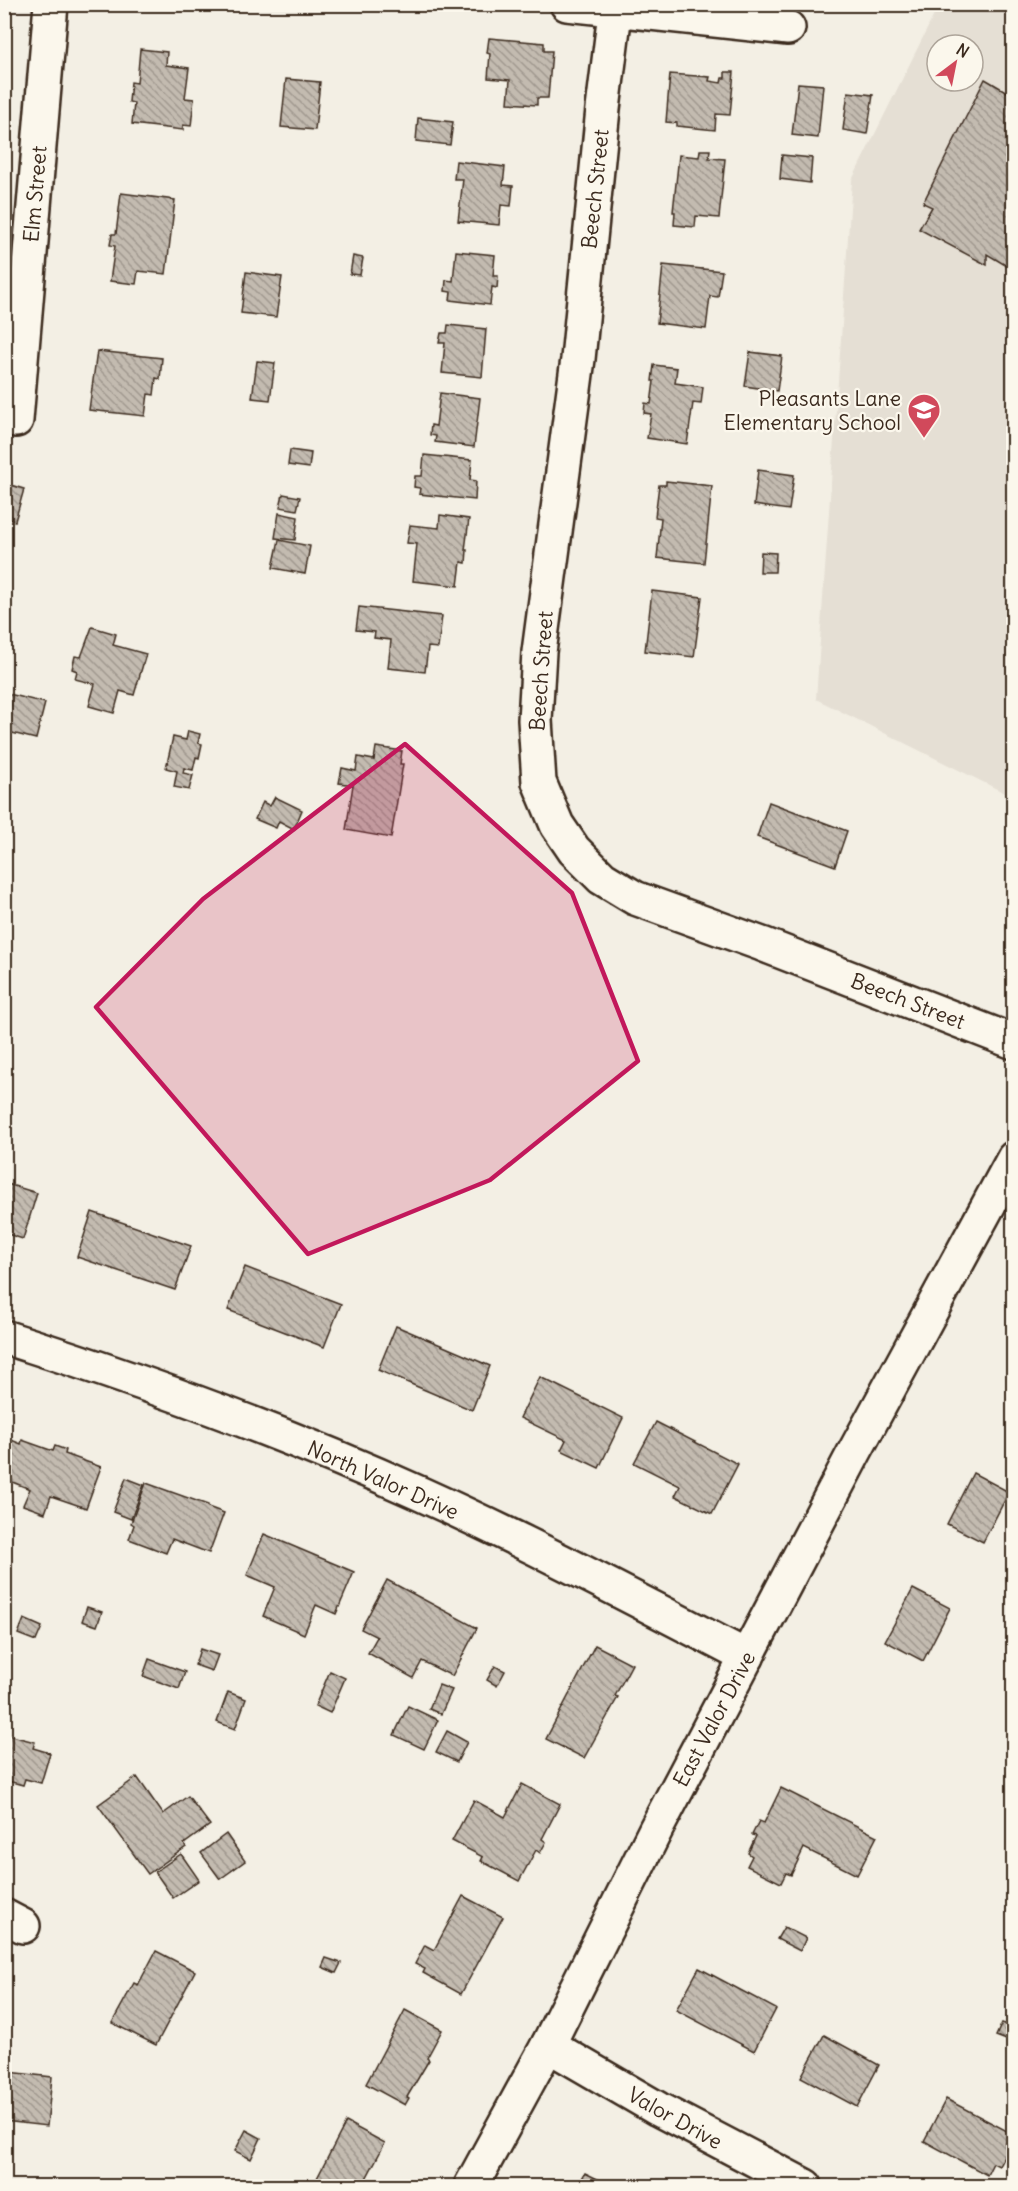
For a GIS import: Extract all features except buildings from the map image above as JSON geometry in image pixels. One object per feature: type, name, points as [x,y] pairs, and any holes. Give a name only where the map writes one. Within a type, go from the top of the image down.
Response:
[{"type":"street","name":"Elm Street","points":[[16,420],[51,4]]},
{"type":"street","points":[[567,4],[788,28]]},
{"type":"street","name":"Beech Street","points":[[616,8],[603,109],[578,359],[539,652],[535,720],[539,782],[557,825],[574,850],[602,878],[635,898],[762,944],[1014,1042]]},
{"type":"street","name":"East Valor Drive","points":[[471,2187],[548,2045],[656,1829],[1014,1158]]},
{"type":"street","name":"North Valor Drive","points":[[4,1337],[98,1367],[246,1421],[421,1494],[603,1581],[747,1657]]},
{"type":"street","name":"Valor Drive","points":[[548,2045],[658,2109],[805,2187]]},
{"type":"highlighted area","points":[[405,744],[572,893],[638,1061],[490,1180],[308,1254],[96,1007],[203,899]]},
{"type":"shaded area","name":"Pleasants Lane Elementary School","points":[[939,5],[1013,5],[1013,797],[816,699],[852,180],[925,33],[925,93],[985,93],[985,33],[925,33]]},
{"type":"place","name":"Pleasants Lane Elementary School","points":[[924,439]]}]
